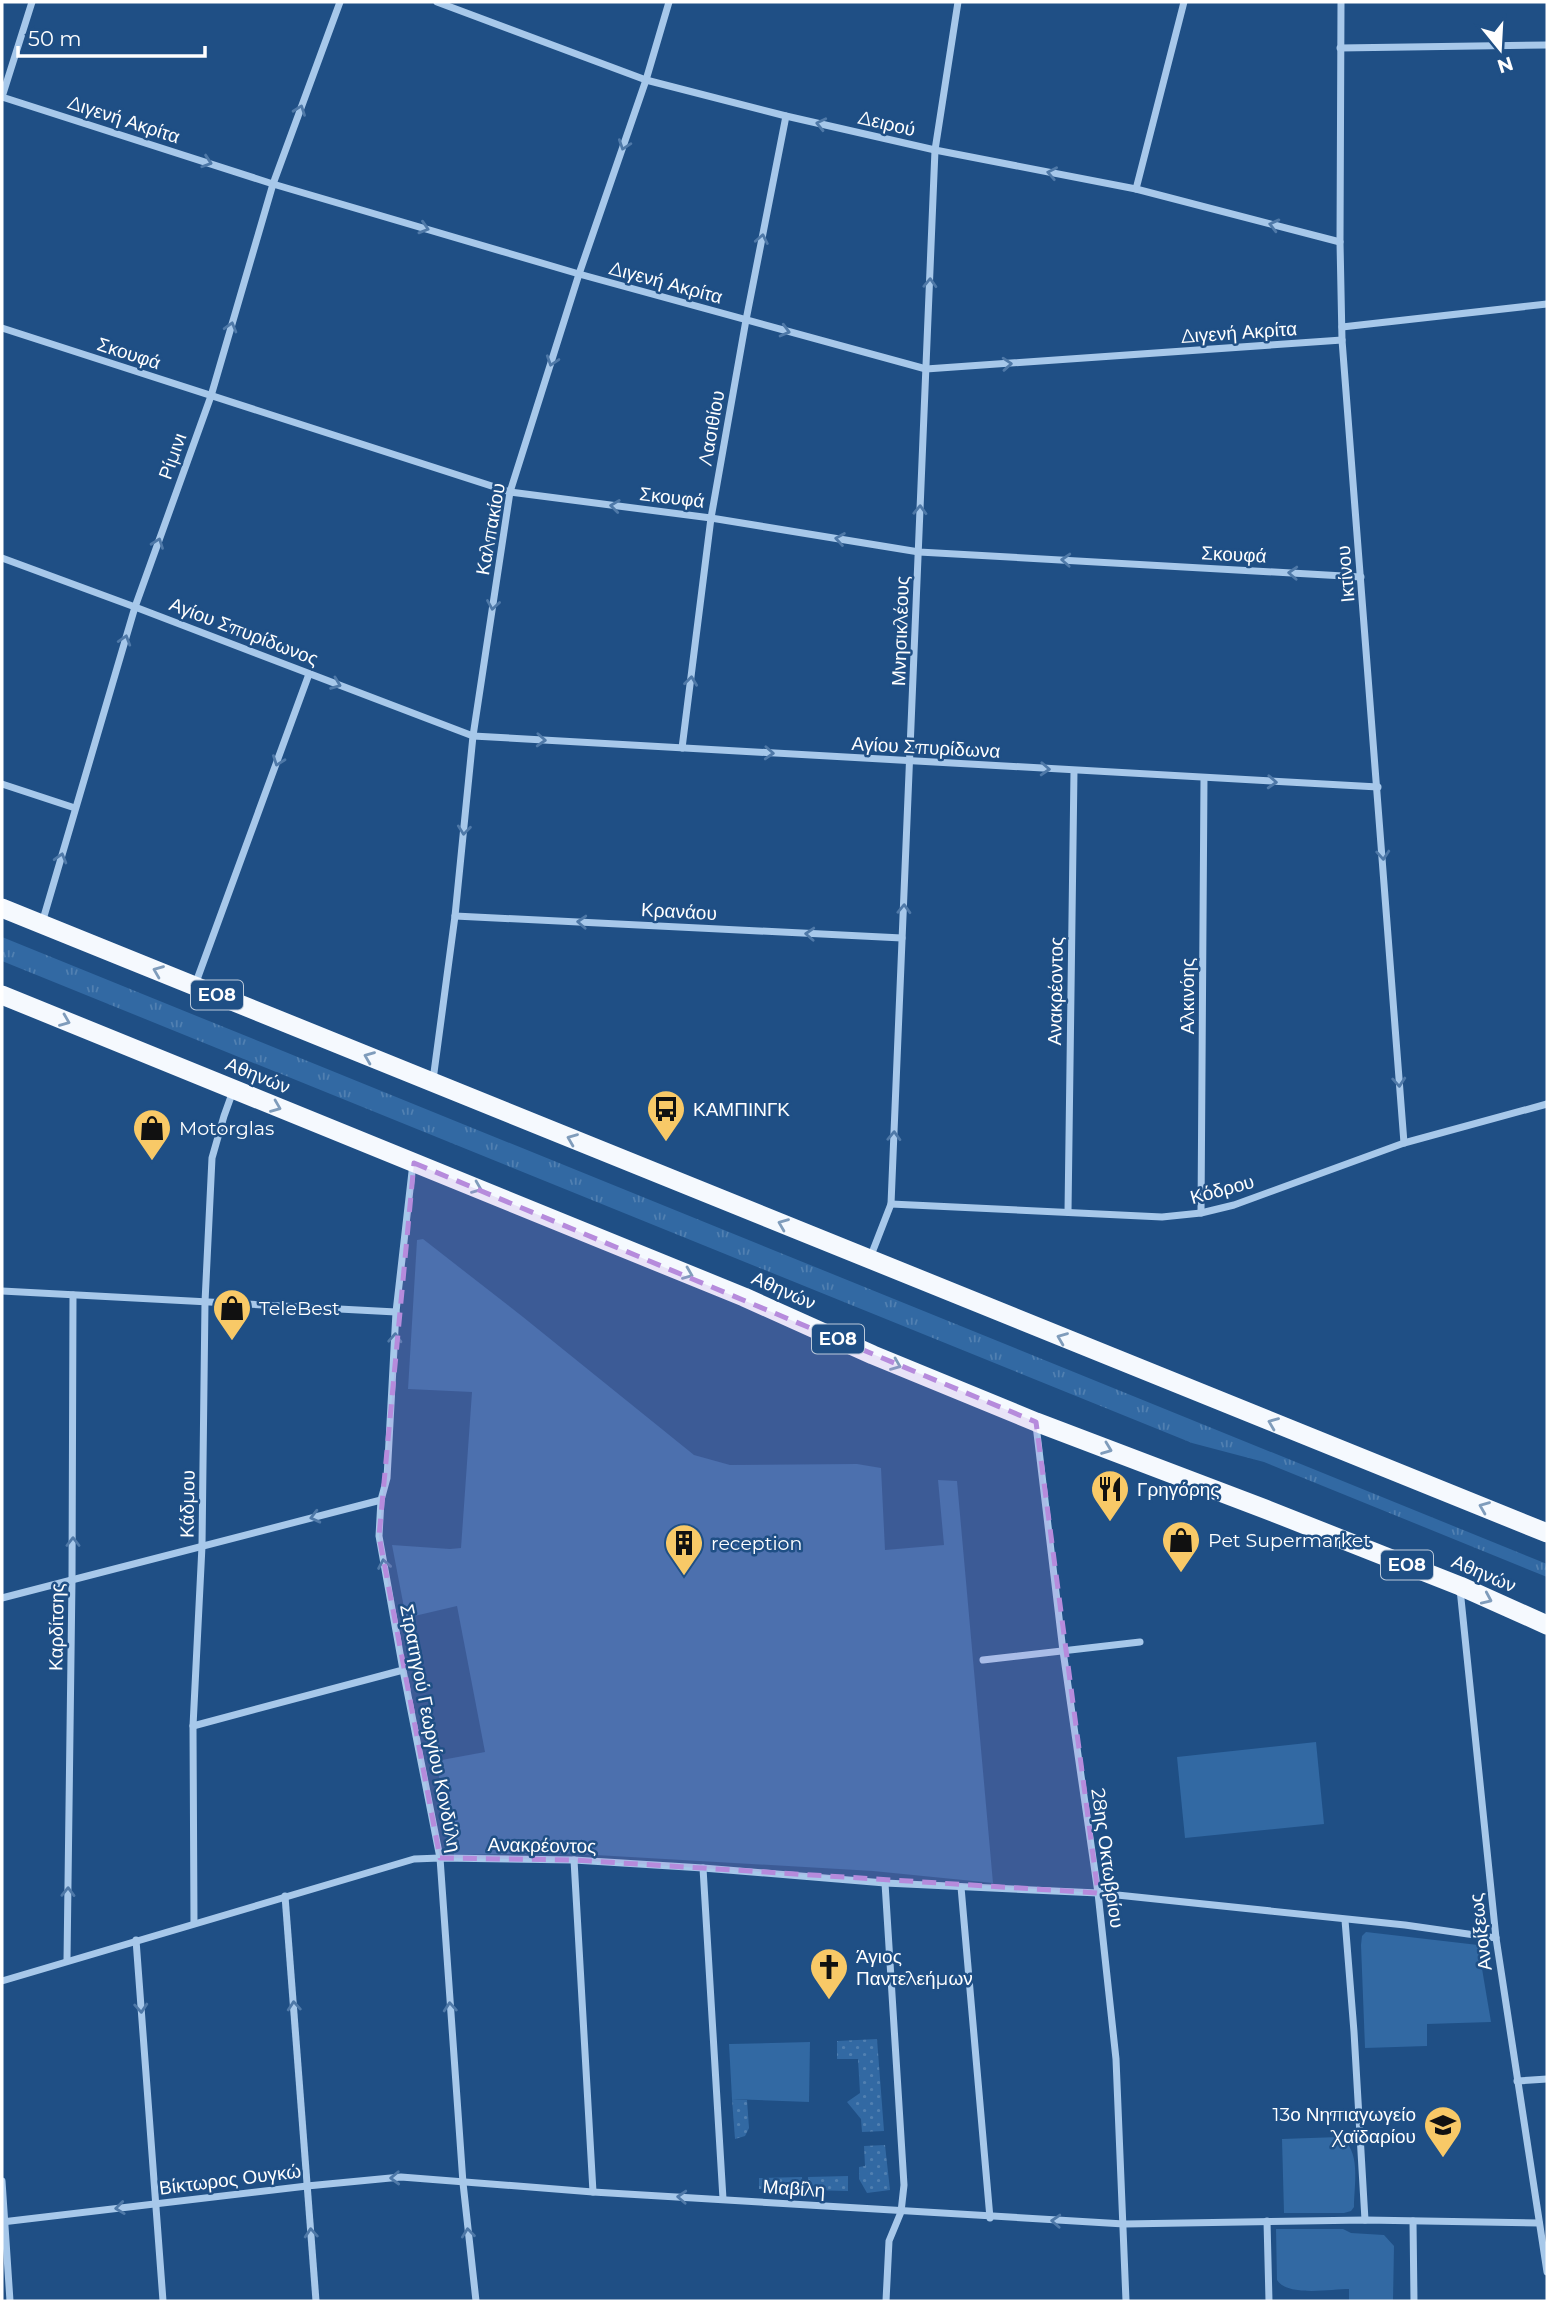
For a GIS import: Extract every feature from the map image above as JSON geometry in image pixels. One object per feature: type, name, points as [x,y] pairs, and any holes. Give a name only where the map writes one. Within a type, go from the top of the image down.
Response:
[{"type":"highway","name":"ΕΟ8","points":[[2,908],[1547,1533]]},
{"type":"highway","name":"Αθηνών","points":[[2,996],[744,1297],[873,1355],[1036,1422],[1460,1586],[1547,1625]]},
{"type":"street","points":[[2,97],[32,2]]},
{"type":"street","name":"Ρίμινι","points":[[42,924],[135,607],[211,396],[273,184],[340,2]]},
{"type":"street","name":"Δειρού","points":[[436,2],[646,80],[786,116],[936,150],[1136,190],[1340,242]]},
{"type":"street","name":"Καλπακίου","points":[[433,1082],[455,916],[473,736],[510,492],[579,274],[646,80],[669,2]]},
{"type":"street","name":"Μνησικλέους","points":[[869,1259],[891,1204],[936,150],[958,2]]},
{"type":"street","points":[[1136,190],[1184,2]]},
{"type":"street","name":"Ικτίνου","points":[[1341,2],[1342,340],[1404,1143]]},
{"type":"street","points":[[1340,48],[1547,45]]},
{"type":"street","name":"Διγενή Ακρίτα","points":[[2,97],[273,184],[579,274],[926,369],[1342,340]]},
{"type":"street","name":"Λασιθίου","points":[[682,748],[711,518],[786,116]]},
{"type":"street","points":[[1342,327],[1547,304]]},
{"type":"street","name":"Σκουφά","points":[[2,328],[510,492],[711,518],[919,552],[1361,577]]},
{"type":"street","name":"Αγίου Σπυρίδωνος","points":[[2,558],[473,736]]},
{"type":"street","points":[[195,986],[310,674]]},
{"type":"street","name":"Αγίου Σπυρίδωνα","points":[[473,736],[1378,787]]},
{"type":"street","name":"Ανακρέοντος","points":[[1068,1212],[1074,771]]},
{"type":"street","name":"Αλκινόης","points":[[1202,1213],[1204,778]]},
{"type":"street","points":[[2,784],[75,808]]},
{"type":"street","name":"Κρανάου","points":[[455,916],[902,938]]},
{"type":"street","name":"Κάδμου","points":[[194,1923],[193,1726],[202,1546],[205,1302],[212,1158],[234,1090]]},
{"type":"street","name":"Κόδρου","points":[[891,1204],[1161,1217],[1202,1213],[1234,1205],[1404,1143],[1547,1104]]},
{"type":"street","name":"Στρατηγού Γεωργίου Κονδύλη","points":[[414,1163],[397,1312],[387,1478],[379,1536],[440,1857],[463,2183],[476,2301]]},
{"type":"street","points":[[2,1291],[397,1312]]},
{"type":"street","name":"Καρδίτσης","points":[[67,1960],[73,1295]]},
{"type":"street","name":"28ης Οκτωβρίου","points":[[1036,1422],[1063,1651],[1098,1893],[1116,2059],[1126,2301]]},
{"type":"street","points":[[2,1598],[382,1500]]},
{"type":"street","name":"Ανοίξεως","points":[[1460,1586],[1496,1938],[1547,2272]]},
{"type":"street","points":[[982,1660],[1140,1642]]},
{"type":"street","points":[[193,1726],[403,1670]]},
{"type":"street","name":"Ανακρέοντος","points":[[2,1981],[414,1859],[440,1857],[574,1860],[886,1883],[1098,1893],[1405,1924],[1496,1938]]},
{"type":"street","points":[[574,1860],[593,2192]]},
{"type":"street","points":[[703,1868],[723,2199]]},
{"type":"street","points":[[886,1883],[904,2185],[901,2212],[889,2241],[886,2301]]},
{"type":"street","points":[[961,1887],[990,2217]]},
{"type":"street","points":[[285,1896],[316,2301]]},
{"type":"street","points":[[1345,1920],[1364,2220]]},
{"type":"street","points":[[136,1940],[163,2301]]},
{"type":"street","points":[[1517,2081],[1547,2079]]},
{"type":"street","name":"Βίκτωρος Ουγκώ","points":[[3,2222],[401,2177],[463,2183]]},
{"type":"street","points":[[2,2181],[10,2301]]},
{"type":"street","name":"Μαβίλη","points":[[463,2183],[1124,2224],[1364,2220],[1539,2223]]},
{"type":"street","points":[[1267,2221],[1269,2301]]},
{"type":"street","points":[[1413,2221],[1414,2301]]},
{"type":"highlighted area","points":[[414,1163],[1036,1422],[1098,1893],[574,1860],[440,1858],[379,1536]]},
{"type":"green space","points":[[2,937],[1547,1564],[1547,1577],[1264,1462],[1192,1443],[2,961]]},
{"type":"green space","points":[[423,1239],[694,1455],[730,1465],[857,1464],[881,1468],[885,1550],[944,1545],[938,1480],[957,1481],[993,1883],[873,1871],[561,1853],[454,1855],[436,1761],[485,1752],[457,1606],[406,1618],[392,1545],[461,1548],[472,1392],[408,1389],[417,1240]]},
{"type":"green space","points":[[1316,1742],[1324,1824],[1185,1838],[1177,1757]]},
{"type":"green space","points":[[1366,1932],[1478,1945],[1491,2022],[1427,2024],[1427,2046],[1365,2048],[1361,1945],[1362,1936]]},
{"type":"green space","points":[[877,2039],[884,2131],[862,2132],[861,2119],[847,2102],[860,2093],[858,2059],[837,2059],[837,2041]]},
{"type":"green space","points":[[810,2042],[809,2102],[732,2099],[729,2044]]},
{"type":"green space","points":[[732,2099],[747,2100],[749,2128],[745,2136],[735,2139]]},
{"type":"green space","points":[[1339,2137],[1346,2142],[1354,2158],[1354,2207],[1344,2213],[1284,2213],[1282,2139]]},
{"type":"green space","points":[[885,2145],[890,2190],[867,2193],[859,2179],[859,2167],[865,2166],[864,2146]]},
{"type":"green space","points":[[848,2176],[848,2191],[808,2190],[808,2177]]},
{"type":"green space","points":[[802,2177],[803,2188],[759,2189],[759,2178]]},
{"type":"green space","points":[[1276,2229],[1343,2229],[1351,2233],[1384,2235],[1394,2246],[1393,2301],[1349,2301],[1349,2289],[1299,2290],[1282,2285],[1277,2280]]},
{"type":"place","name":"ΚΑΜΠΙΝΓΚ","points":[[666,1143]]},
{"type":"place","name":"Motorglas","points":[[152,1162]]},
{"type":"place","name":"TeleBest","points":[[232,1342]]},
{"type":"place","name":"Γρηγόρης","points":[[1110,1523]]},
{"type":"place","name":"Pet Supermarket","points":[[1181,1574]]},
{"type":"place","name":"reception","points":[[684,1577]]},
{"type":"place","name":"Άγιος Παντελεήμων","points":[[829,2001]]},
{"type":"place","name":"13ο Νηπιαγωγείο Χαϊδαρίου","points":[[1443,2159]]}]
